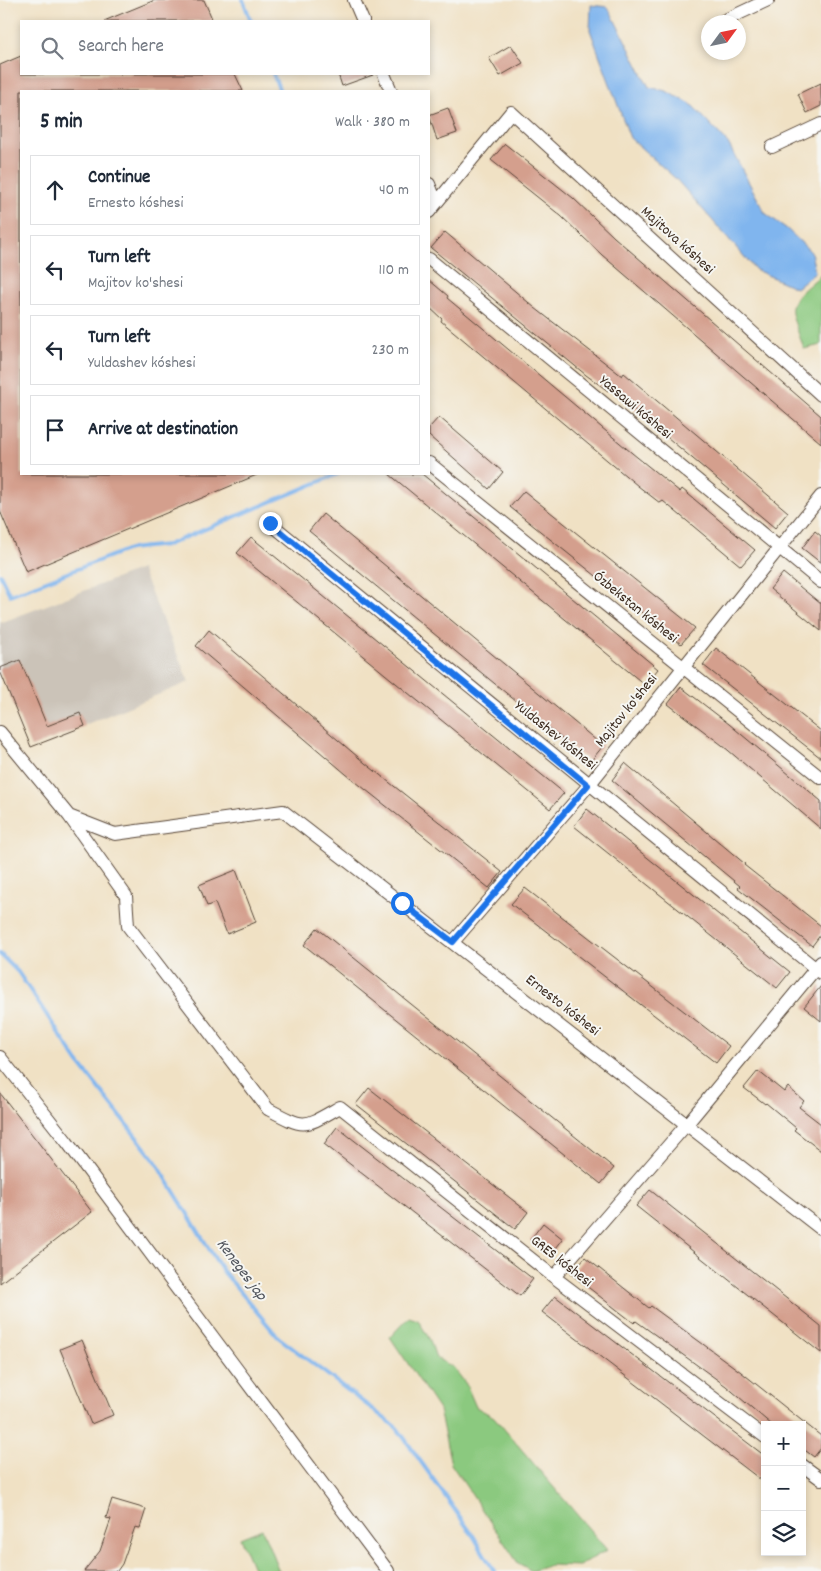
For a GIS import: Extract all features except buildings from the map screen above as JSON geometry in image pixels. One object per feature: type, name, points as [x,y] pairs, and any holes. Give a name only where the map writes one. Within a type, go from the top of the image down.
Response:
[{"type":"street","points":[[354,0],[362,20]]},
{"type":"street","points":[[736,15],[768,0]]},
{"type":"street","points":[[384,75],[391,90]]},
{"type":"street","name":"Majitova kóshesi","points":[[432,207],[511,112],[821,395]]},
{"type":"street","points":[[772,146],[821,124]]},
{"type":"street","points":[[430,192],[432,207]]},
{"type":"street","name":"Yassawi kóshesi","points":[[430,260],[821,582]]},
{"type":"street","name":"Ózbekstan kóshesi","points":[[430,464],[821,778]]},
{"type":"street","name":"Majitov ko'shesi","points":[[453,942],[588,785],[821,496]]},
{"type":"street","name":"Yuldashev kóshesi","points":[[270,523],[588,785],[819,968]]},
{"type":"street","points":[[0,732],[69,816]]},
{"type":"street","name":"Ernesto kóshesi","points":[[69,816],[115,834],[283,811],[821,1229]]},
{"type":"street","name":"GRES kóshesi","points":[[69,816],[126,896],[128,926],[268,1109],[297,1124],[313,1122],[340,1107],[554,1277],[761,1434]]},
{"type":"street","points":[[554,1277],[819,968]]},
{"type":"street","points":[[0,1057],[67,1142],[388,1571]]},
{"type":"street","points":[[803,1466],[821,1479]]},
{"type":"shaded area","points":[[141,569],[189,682],[31,747],[0,671],[0,623]]},
{"type":"green space","points":[[821,275],[821,345],[804,349],[792,315],[792,308],[799,294]]},
{"type":"green space","points":[[409,1317],[418,1320],[430,1340],[436,1358],[453,1367],[466,1384],[476,1407],[494,1417],[607,1550],[579,1566],[550,1565],[532,1571],[518,1563],[451,1464],[439,1410],[390,1337]]},
{"type":"green space","points":[[262,1529],[279,1571],[254,1571],[240,1538]]},
{"type":"water","points":[[591,5],[608,7],[649,87],[666,91],[691,104],[728,143],[765,213],[787,229],[811,252],[815,272],[796,288],[756,270],[676,179],[630,138],[590,30]]},
{"type":"waterway","points":[[243,0],[251,20]]},
{"type":"waterway","points":[[273,75],[280,90]]},
{"type":"waterway","points":[[0,574],[10,595],[129,549],[167,545],[336,475]]},
{"type":"waterway","name":"Keneges jap","points":[[0,954],[18,972],[78,1062],[156,1162],[222,1270],[278,1337],[397,1428],[474,1537],[494,1571]]},
{"type":"route","points":[[270,523],[588,785],[453,942],[402,903]]}]
